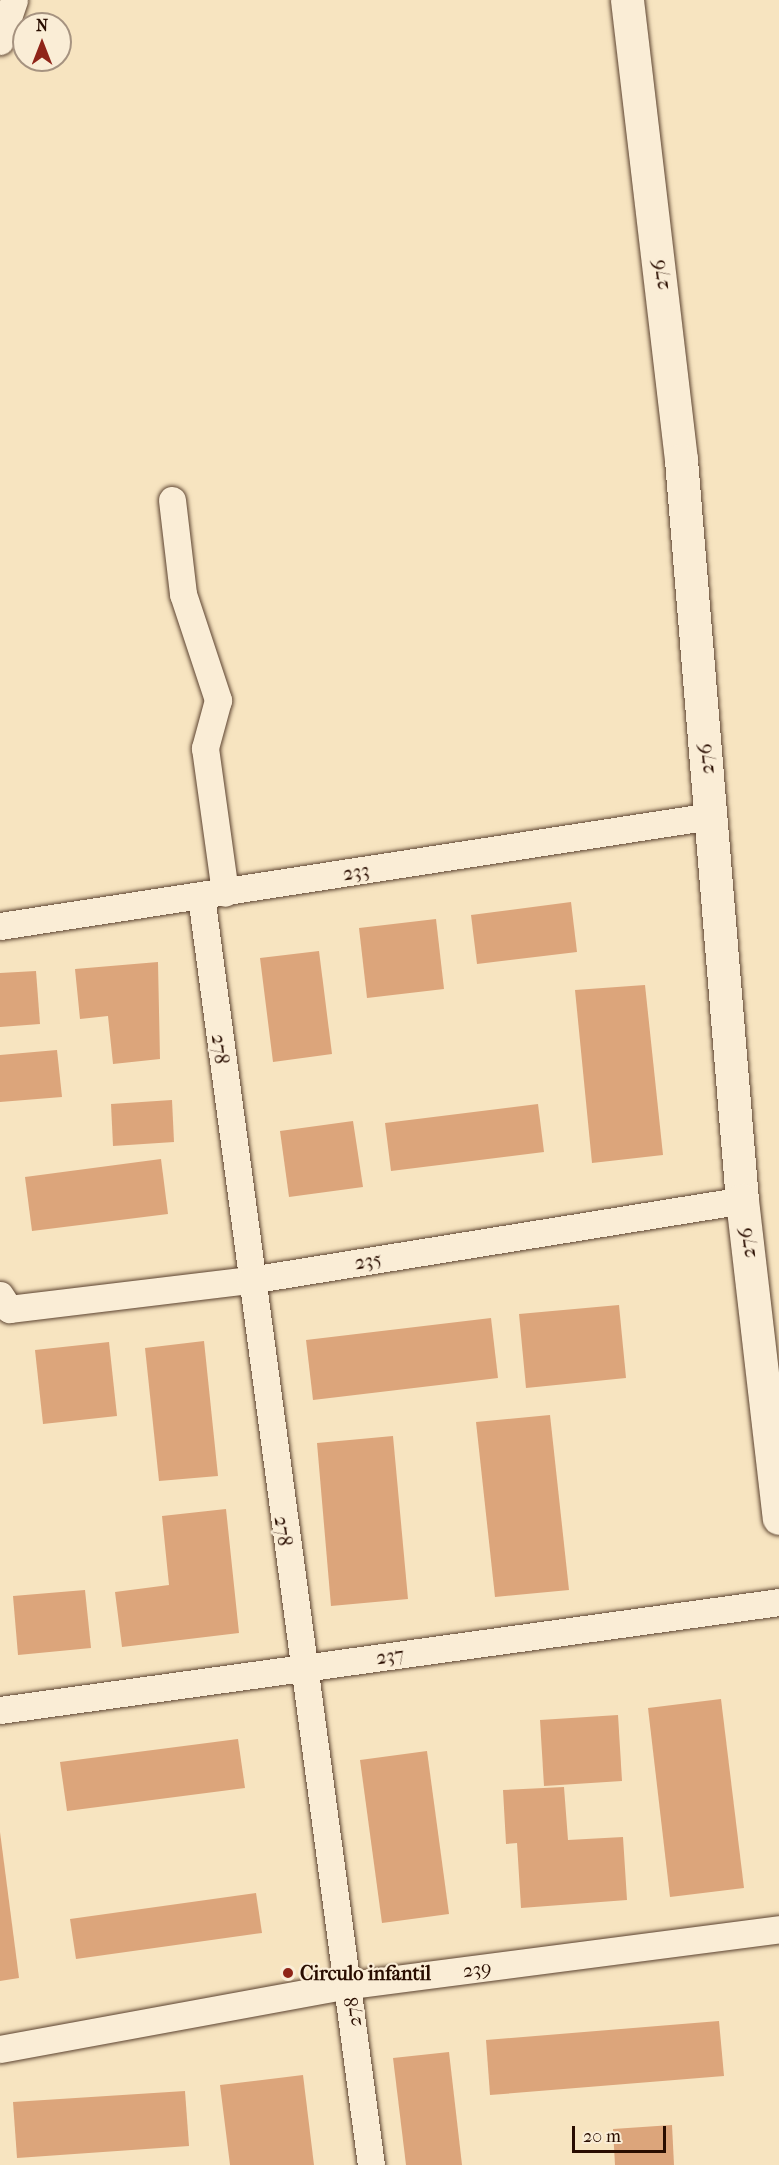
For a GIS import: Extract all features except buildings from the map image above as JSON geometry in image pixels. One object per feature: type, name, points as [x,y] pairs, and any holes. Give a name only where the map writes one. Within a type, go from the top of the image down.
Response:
[{"type":"street","points":[[0,41],[14,0]]},
{"type":"street","name":"276","points":[[627,0],[681,460],[742,1200],[779,1518]]},
{"type":"street","name":"278","points":[[171,500],[183,594],[218,700],[205,748],[213,894],[249,1280],[302,1669],[350,1985],[371,2165]]},
{"type":"street","name":"233","points":[[0,926],[711,816]]},
{"type":"street","name":"235","points":[[0,1295],[9,1309],[249,1280],[742,1200]]},
{"type":"street","name":"237","points":[[0,1710],[779,1602]]},
{"type":"street","name":"239","points":[[0,2049],[350,1985],[779,1929]]},
{"type":"place","name":"Circulo infantil","points":[[288,1973]]}]
